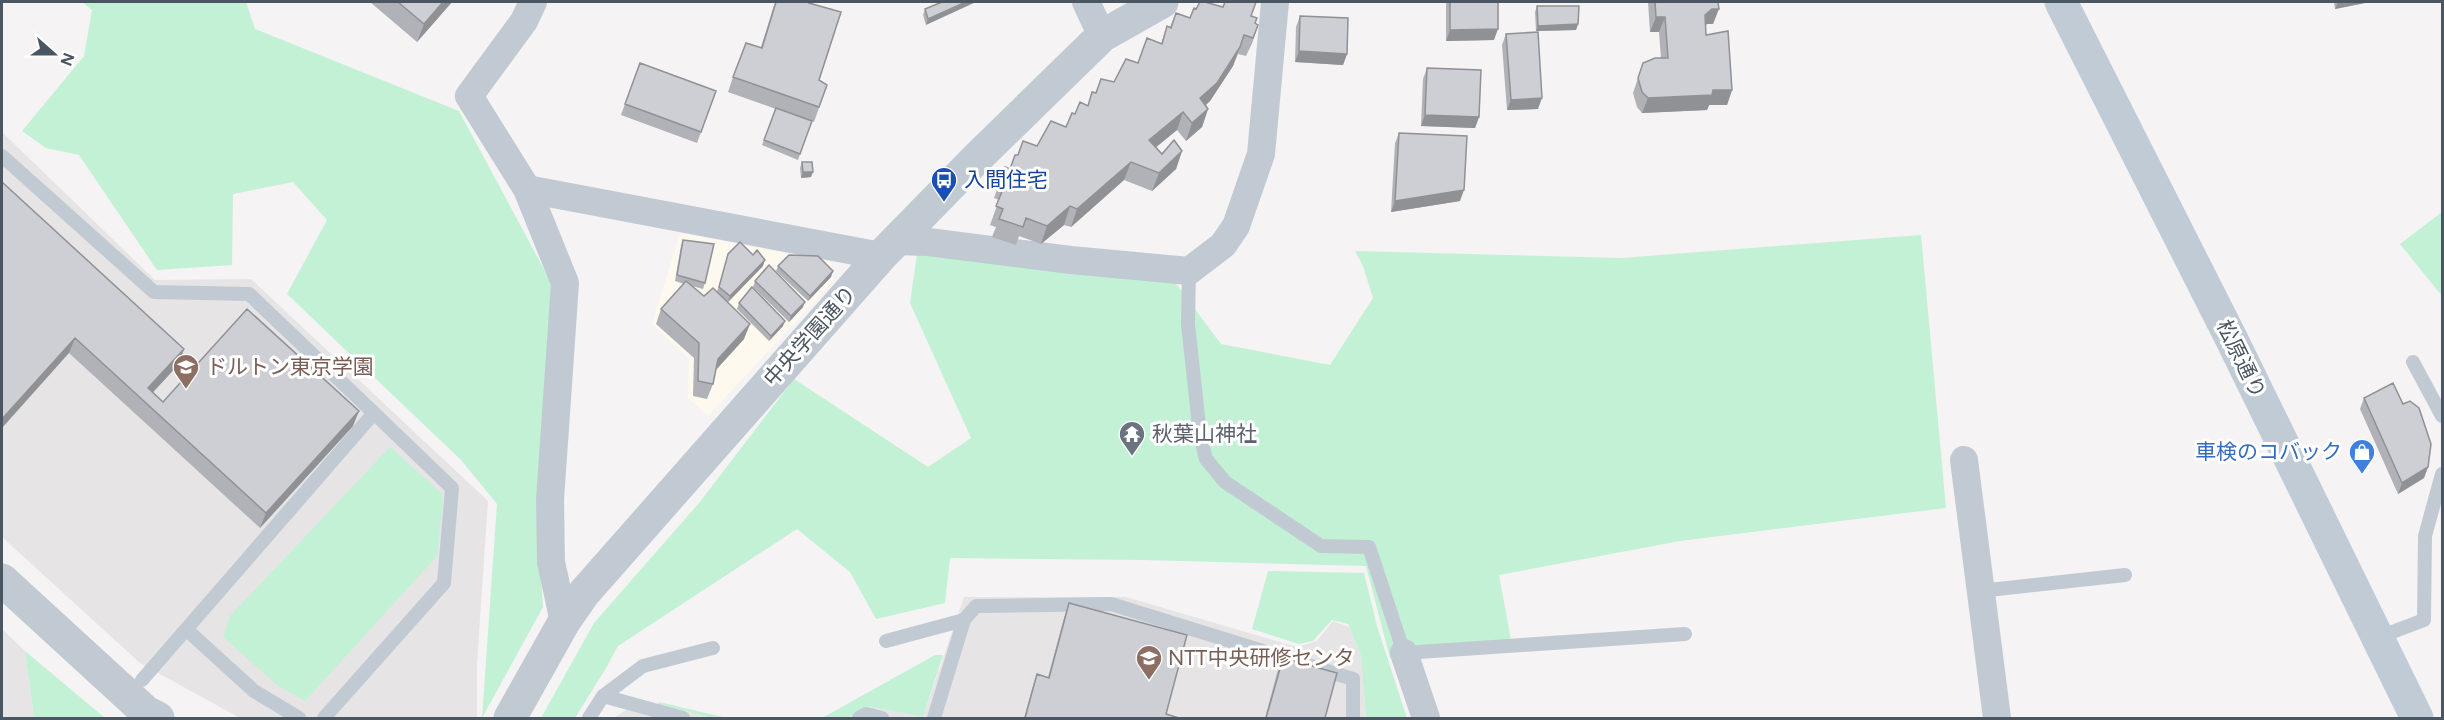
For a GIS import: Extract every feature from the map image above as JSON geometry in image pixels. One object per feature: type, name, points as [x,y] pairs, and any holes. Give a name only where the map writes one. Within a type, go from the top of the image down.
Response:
[{"type":"main road","name":"松原通り","points":[[2061,2],[2232,340],[2417,718]]},
{"type":"street","points":[[533,2],[524,21],[470,96],[527,189],[566,283],[550,501],[551,561],[564,622]]},
{"type":"street","points":[[1086,2],[1102,36]]},
{"type":"street","name":"中央学園通り","points":[[510,718],[564,622],[592,584],[889,248],[1102,36],[1162,2]]},
{"type":"street","points":[[527,189],[889,248],[928,242],[1071,261],[1189,271],[1223,245],[1236,226],[1261,154],[1275,2]]},
{"type":"street","points":[[1964,460],[1997,718]]},
{"type":"street","points":[[2,580],[146,712],[158,718]]},
{"type":"street","points":[[1404,654],[1426,718]]},
{"type":"lane","points":[[2,156],[154,292],[249,294],[453,488],[444,583],[324,718]]},
{"type":"lane","points":[[1189,271],[1188,324],[1200,435],[1206,459],[1225,482],[1321,546],[1369,547],[1404,654],[1685,634]]},
{"type":"lane","points":[[2413,362],[2442,416]]},
{"type":"lane","points":[[142,680],[374,413]]},
{"type":"lane","points":[[2379,638],[2424,620],[2425,536],[2442,474]]},
{"type":"lane","points":[[1980,591],[2126,575]]},
{"type":"lane","points":[[934,718],[964,620],[976,606],[1111,604],[1353,679],[1353,718]]},
{"type":"lane","points":[[886,641],[964,620]]},
{"type":"lane","points":[[187,630],[254,691],[299,718]]},
{"type":"lane","points":[[589,718],[603,696],[643,666],[713,648]]},
{"type":"lane","points":[[603,696],[683,718]]},
{"type":"lane","points":[[859,718],[866,714],[882,718]]},
{"type":"shaded area","name":"ドルトン東京学園","points":[[2,132],[155,280],[251,279],[488,501],[477,663],[477,718],[240,718],[140,663],[2,537]]},
{"type":"shaded area","points":[[680,233],[831,262],[833,281],[708,416],[688,398],[689,359],[652,324]]},
{"type":"shaded area","name":"NTT中央研修センタ","points":[[964,597],[1126,597],[1297,647],[1317,641],[1333,621],[1349,627],[1361,656],[1366,718],[848,718],[868,706],[923,717]]},
{"type":"shaded area","points":[[2,629],[25,651],[34,718],[2,718]]},
{"type":"shaded area","points":[[658,704],[711,718],[614,718],[626,710]]},
{"type":"green space","points":[[82,2],[246,2],[255,29],[459,111],[555,290],[537,518],[543,607],[482,718],[497,504],[461,460],[287,294],[327,220],[293,182],[233,194],[232,265],[157,270],[79,155],[46,148],[22,131],[84,56],[92,10]]},
{"type":"green space","points":[[2442,212],[2442,296],[2400,244]]},
{"type":"green space","points":[[1921,235],[1946,508],[1680,541],[1499,575],[1512,645],[1404,653],[1390,658],[1366,566],[950,558],[945,603],[876,619],[850,572],[797,529],[618,646],[575,718],[541,718],[594,623],[699,503],[794,379],[928,467],[971,438],[910,303],[917,254],[1174,281],[1221,344],[1330,365],[1373,298],[1363,266],[1355,251],[1621,258]]},
{"type":"green space","points":[[390,447],[441,493],[443,501],[437,556],[305,701],[277,685],[223,637],[230,616]]},
{"type":"green space","points":[[1268,571],[1364,573],[1377,626],[1407,718],[1366,718],[1361,656],[1348,624],[1332,620],[1313,641],[1299,644],[1252,629]]},
{"type":"green space","points":[[25,651],[105,718],[34,718]]},
{"type":"green space","points":[[935,655],[943,655],[923,717],[868,706],[848,718],[822,718]]},
{"type":"green space","points":[[659,702],[727,718],[711,718],[658,704]]},
{"type":"building","points":[[398,2],[443,2],[424,24]]},
{"type":"building","points":[[776,2],[810,2],[841,12],[819,80],[827,85],[819,107],[733,77],[746,43],[762,48]]},
{"type":"building","points":[[942,2],[966,2],[928,19],[925,9]]},
{"type":"building","points":[[1200,2],[1223,7],[1225,2],[1256,2],[1251,16],[1257,18],[1255,23],[1258,25],[1253,38],[1244,35],[1240,47],[1217,83],[1200,98],[1208,109],[1192,123],[1183,112],[1149,140],[1162,154],[1174,140],[1182,151],[1159,173],[1131,162],[1077,209],[1070,206],[1047,226],[1026,218],[1023,227],[999,219],[1003,209],[996,206],[1006,182],[1001,180],[1005,167],[1010,169],[1023,141],[1037,146],[1051,121],[1066,127],[1080,102],[1088,106],[1092,92],[1096,93],[1101,79],[1114,82],[1126,59],[1138,63],[1147,38],[1162,44],[1167,26],[1171,28],[1176,13],[1190,18],[1194,8],[1196,9]]},
{"type":"building","points":[[1450,2],[1498,2],[1498,29],[1450,30]]},
{"type":"building","points":[[1655,2],[1718,2],[1719,9],[1712,9],[1705,15],[1706,35],[1728,31],[1732,90],[1713,90],[1712,95],[1648,98],[1642,92],[1638,78],[1643,63],[1655,58],[1668,58],[1665,17],[1656,17]]},
{"type":"building","points":[[1537,6],[1579,6],[1578,24],[1538,26]]},
{"type":"building","points":[[1300,16],[1348,18],[1347,54],[1299,51]]},
{"type":"building","points":[[1538,32],[1542,98],[1511,100],[1506,34]]},
{"type":"building","points":[[640,63],[716,91],[701,132],[625,104]]},
{"type":"building","points":[[1427,68],[1481,70],[1479,117],[1425,115]]},
{"type":"building","points":[[776,108],[812,121],[800,154],[764,140]]},
{"type":"building","points":[[1399,133],[1467,136],[1464,190],[1395,201]]},
{"type":"building","points":[[802,162],[812,162],[813,172],[803,172]]},
{"type":"building","points":[[2,182],[184,349],[148,388],[163,402],[247,309],[359,411],[266,513],[75,338],[2,419]]},
{"type":"building","points":[[683,240],[714,244],[705,283],[677,275]]},
{"type":"building","points":[[740,242],[753,255],[757,250],[765,260],[730,296],[719,287],[728,254]]},
{"type":"building","points":[[789,255],[818,256],[833,271],[810,296],[778,266]]},
{"type":"building","points":[[769,265],[805,302],[791,316],[755,281]]},
{"type":"building","points":[[686,281],[704,296],[713,288],[750,324],[718,359],[713,384],[698,381],[699,343],[661,309]]},
{"type":"building","points":[[752,287],[785,321],[771,336],[739,303]]},
{"type":"building","points":[[2393,383],[2403,404],[2410,401],[2419,408],[2431,444],[2428,467],[2402,483],[2364,398]]},
{"type":"building","points":[[1069,603],[1187,635],[1166,714],[1179,718],[1025,718],[1037,674],[1049,678]]},
{"type":"building","points":[[1283,658],[1337,673],[1325,718],[1266,718]]},
{"type":"place","name":"入間住宅","points":[[944,203]]},
{"type":"place","name":"ドルトン東京学園","points":[[186,390]]},
{"type":"place","name":"秋葉山神社","points":[[1132,457]]},
{"type":"place","name":"車検のコバック","points":[[2362,475]]},
{"type":"place","name":"NTT中央研修センタ","points":[[1149,681]]}]
